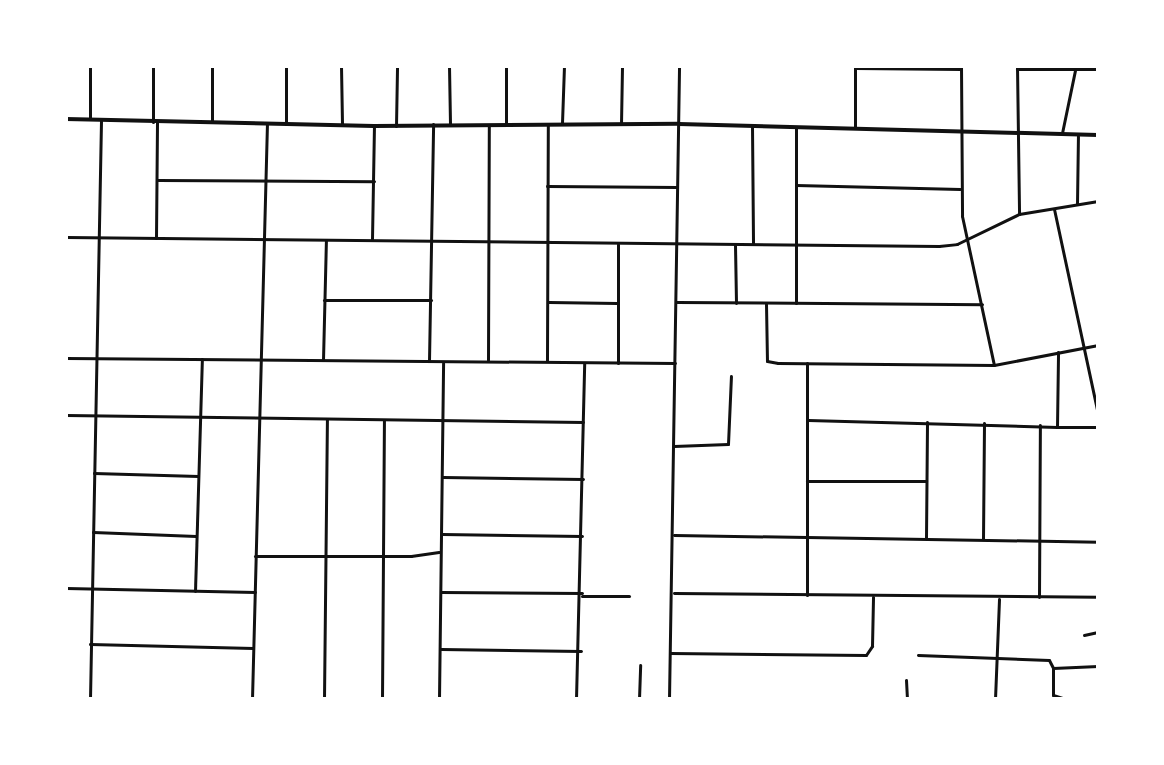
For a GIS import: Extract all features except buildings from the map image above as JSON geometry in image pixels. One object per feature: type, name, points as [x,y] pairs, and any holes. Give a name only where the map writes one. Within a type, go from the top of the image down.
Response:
[{"type":"street","points":[[90,66],[90,120]]},
{"type":"street","points":[[153,66],[158,180],[156,238]]},
{"type":"street","points":[[212,66],[212,123]]},
{"type":"street","points":[[286,66],[286,123]]},
{"type":"street","points":[[341,66],[342,124]]},
{"type":"street","points":[[396,126],[397,66]]},
{"type":"street","points":[[449,66],[450,125]]},
{"type":"street","points":[[506,66],[506,125]]},
{"type":"street","points":[[562,123],[564,66]]},
{"type":"street","points":[[621,124],[622,66]]},
{"type":"street","points":[[669,699],[679,66]]},
{"type":"street","points":[[855,128],[855,67],[961,68],[961,189],[968,240],[994,365]]},
{"type":"street","points":[[1019,214],[1017,68],[1098,69]]},
{"type":"street","points":[[1062,133],[1075,69]]},
{"type":"street","points":[[66,119],[374,126],[679,124],[1098,135]]},
{"type":"street","points":[[90,699],[101,120]]},
{"type":"street","points":[[252,699],[267,123]]},
{"type":"street","points":[[429,361],[433,124]]},
{"type":"street","points":[[547,361],[548,125]]},
{"type":"street","points":[[372,239],[374,126]]},
{"type":"street","points":[[488,360],[489,126]]},
{"type":"street","points":[[752,126],[753,244]]},
{"type":"street","points":[[796,127],[796,305]]},
{"type":"street","points":[[1077,204],[1078,133]]},
{"type":"street","points":[[158,180],[374,181]]},
{"type":"street","points":[[796,185],[961,189]]},
{"type":"street","points":[[547,186],[677,187]]},
{"type":"street","points":[[66,237],[939,246],[968,240],[1019,214],[1098,201]]},
{"type":"street","points":[[1054,209],[1098,415]]},
{"type":"street","points":[[323,360],[326,239]]},
{"type":"street","points":[[618,244],[618,363]]},
{"type":"street","points":[[735,245],[736,303]]},
{"type":"street","points":[[324,300],[431,300]]},
{"type":"street","points":[[549,302],[618,303]]},
{"type":"street","points":[[677,302],[982,304]]},
{"type":"street","points":[[766,304],[767,361],[994,365],[1098,345]]},
{"type":"street","points":[[1057,427],[1058,352]]},
{"type":"street","points":[[66,358],[675,363]]},
{"type":"street","points":[[195,591],[202,359]]},
{"type":"street","points":[[439,699],[443,361]]},
{"type":"street","points":[[807,362],[807,595]]},
{"type":"street","points":[[576,699],[581,651],[584,363]]},
{"type":"street","points":[[674,446],[728,444],[731,376]]},
{"type":"street","points":[[66,415],[583,422]]},
{"type":"street","points":[[324,699],[327,419]]},
{"type":"street","points":[[382,699],[384,420]]},
{"type":"street","points":[[808,420],[1098,427]]},
{"type":"street","points":[[926,538],[927,422]]},
{"type":"street","points":[[983,539],[984,422]]},
{"type":"street","points":[[1039,597],[1040,425]]},
{"type":"street","points":[[672,535],[1097,542],[1098,470]]},
{"type":"street","points":[[94,473],[198,476]]},
{"type":"street","points":[[442,477],[583,479]]},
{"type":"street","points":[[807,481],[926,481]]},
{"type":"street","points":[[93,532],[196,536]]},
{"type":"street","points":[[441,534],[582,536]]},
{"type":"street","points":[[255,556],[383,556],[441,551]]},
{"type":"street","points":[[66,588],[255,592]]},
{"type":"street","points":[[440,592],[629,596]]},
{"type":"street","points":[[672,593],[1098,597]]},
{"type":"street","points":[[670,653],[866,655],[872,646],[873,595]]},
{"type":"street","points":[[995,699],[999,598]]},
{"type":"street","points":[[1084,635],[1098,632]]},
{"type":"street","points":[[90,644],[253,648]]},
{"type":"street","points":[[439,649],[581,651]]},
{"type":"street","points":[[918,655],[1049,660],[1053,668],[1053,695],[1065,699]]},
{"type":"street","points":[[639,699],[640,665]]},
{"type":"street","points":[[1053,668],[1098,666]]},
{"type":"street","points":[[906,680],[907,699]]}]
